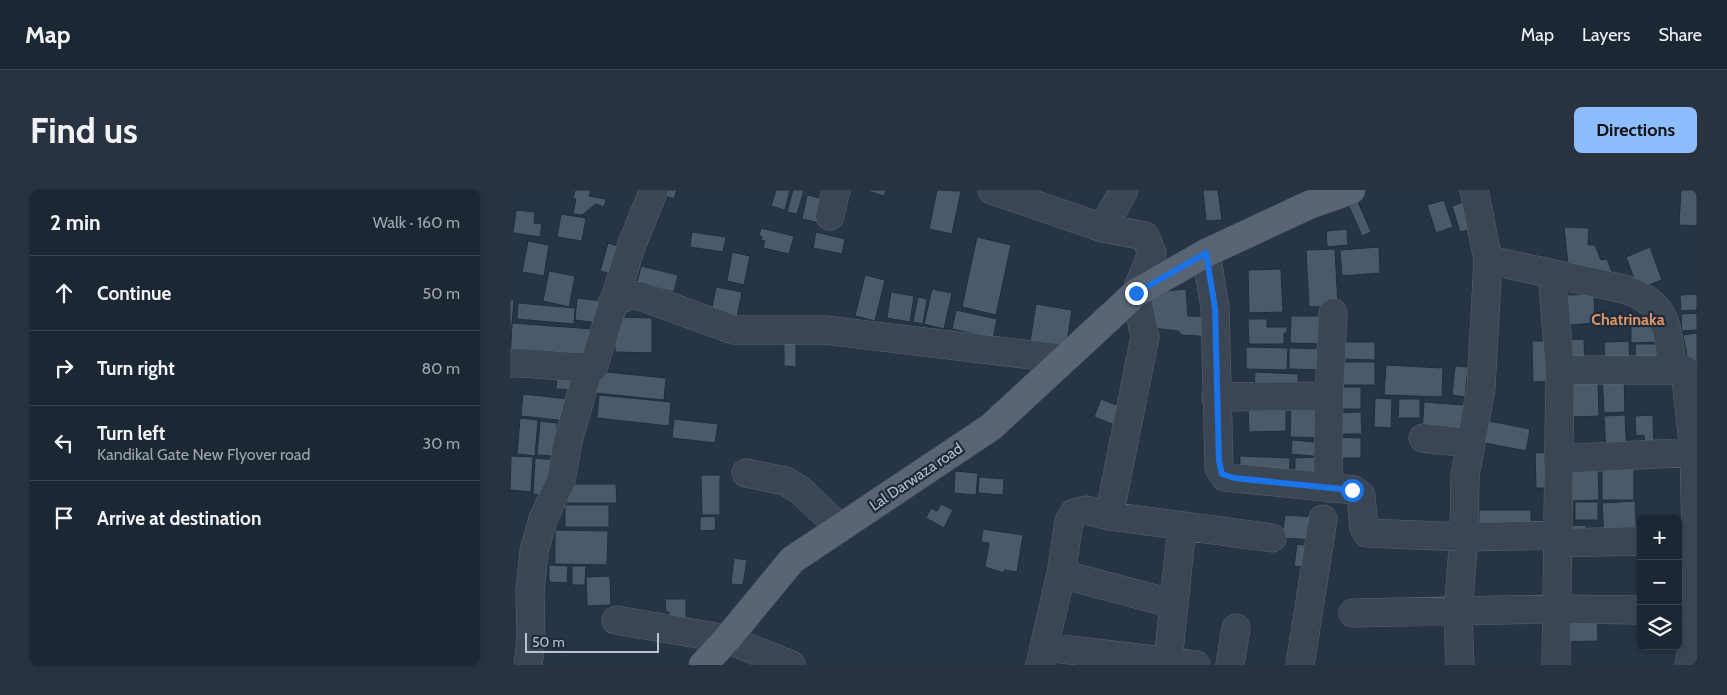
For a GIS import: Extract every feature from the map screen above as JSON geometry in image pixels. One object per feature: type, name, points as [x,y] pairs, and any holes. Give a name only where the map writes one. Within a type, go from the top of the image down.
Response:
[{"type":"main road","name":"Lal Darwaza road","points":[[703,665],[728,639],[792,560],[991,427],[1136,293],[1206,253],[1310,198],[1351,190]]},
{"type":"street","points":[[510,363],[529,362],[570,368],[593,368],[632,244],[654,190]]},
{"type":"street","points":[[992,190],[1103,228],[1145,236],[1148,241],[1152,253],[1136,293],[1145,337],[1109,516]]},
{"type":"street","points":[[1103,228],[1124,190]]},
{"type":"street","points":[[1460,665],[1458,612],[1464,536],[1465,476],[1481,388],[1488,260],[1474,190]]},
{"type":"street","points":[[1206,253],[1215,308],[1216,397],[1219,468],[1222,474],[1234,478],[1354,490],[1361,496],[1364,528],[1367,533],[1637,540]]},
{"type":"street","points":[[1488,260],[1624,289],[1644,296],[1657,309],[1666,323],[1685,370],[1696,452],[1690,539],[1697,617],[1689,665]]},
{"type":"street","points":[[1552,274],[1560,370],[1556,665]]},
{"type":"street","points":[[612,304],[629,295],[640,296],[734,330],[825,330],[1064,359]]},
{"type":"street","points":[[1328,488],[1328,396],[1333,313]]},
{"type":"street","points":[[528,665],[530,590],[534,550],[543,519],[561,481],[568,441],[589,367]]},
{"type":"street","points":[[1560,370],[1685,370]]},
{"type":"street","points":[[1216,397],[1328,396]]},
{"type":"street","points":[[1423,438],[1470,443]]},
{"type":"street","points":[[1558,459],[1696,452]]},
{"type":"street","points":[[746,473],[784,480],[800,490],[840,528]]},
{"type":"street","points":[[1196,665],[1168,661],[1042,656],[1061,574],[1069,522],[1074,513],[1086,510],[1109,516],[1272,538]]},
{"type":"street","points":[[1300,665],[1323,519]]},
{"type":"street","points":[[1168,661],[1182,526]]},
{"type":"street","points":[[1061,574],[1174,604]]},
{"type":"street","points":[[1353,613],[1458,612],[1557,608],[1637,610]]},
{"type":"street","points":[[1682,614],[1697,617]]},
{"type":"street","points":[[616,620],[728,639],[791,665]]},
{"type":"street","points":[[1230,665],[1236,628]]},
{"type":"building","points":[[575,190],[591,190],[589,196],[606,199],[604,207],[596,204],[582,215],[573,214],[576,199],[573,198]]},
{"type":"building","points":[[664,190],[677,190],[674,199],[663,195]]},
{"type":"building","points":[[776,190],[790,190],[785,210],[771,206]]},
{"type":"building","points":[[793,190],[804,190],[797,214],[787,212]]},
{"type":"building","points":[[865,190],[886,190],[884,196]]},
{"type":"building","points":[[937,190],[961,191],[952,234],[929,229]]},
{"type":"building","points":[[1203,190],[1218,190],[1222,220],[1206,221]]},
{"type":"building","points":[[1681,190],[1697,190],[1697,226],[1679,225]]},
{"type":"building","points":[[807,195],[830,200],[824,224],[802,219]]},
{"type":"building","points":[[1444,200],[1453,227],[1436,233],[1427,205]]},
{"type":"building","points":[[1470,200],[1478,227],[1460,232],[1452,206]]},
{"type":"building","points":[[1358,202],[1371,232],[1362,236],[1349,206]]},
{"type":"building","points":[[516,210],[535,212],[534,223],[542,224],[540,237],[513,233]]},
{"type":"building","points":[[561,214],[586,218],[582,241],[557,237]]},
{"type":"building","points":[[1564,227],[1589,228],[1588,245],[1595,245],[1601,260],[1607,259],[1616,284],[1569,275]]},
{"type":"building","points":[[761,228],[794,236],[789,254],[763,248],[765,241],[761,240],[762,236],[759,236]]},
{"type":"building","points":[[1347,229],[1348,245],[1327,247],[1326,231]]},
{"type":"building","points":[[692,232],[726,237],[723,252],[690,247]]},
{"type":"building","points":[[816,232],[845,239],[842,254],[813,248]]},
{"type":"building","points":[[977,237],[1011,245],[996,315],[962,307]]},
{"type":"building","points":[[528,241],[549,245],[544,276],[522,272]]},
{"type":"building","points":[[608,243],[618,246],[616,275],[600,271]]},
{"type":"building","points":[[1379,247],[1380,273],[1342,276],[1340,250]]},
{"type":"building","points":[[1650,247],[1662,280],[1638,289],[1626,257]]},
{"type":"building","points":[[1335,249],[1338,306],[1309,307],[1306,250]]},
{"type":"building","points":[[732,252],[750,256],[744,285],[727,281]]},
{"type":"building","points":[[641,266],[678,275],[674,292],[637,282]]},
{"type":"building","points":[[1281,269],[1283,312],[1249,313],[1248,270]]},
{"type":"building","points":[[549,271],[575,276],[569,307],[543,301]]},
{"type":"building","points":[[865,275],[885,280],[875,321],[855,316]]},
{"type":"building","points":[[716,287],[742,292],[736,323],[710,318]]},
{"type":"building","points":[[932,289],[952,293],[944,329],[924,324]]},
{"type":"building","points":[[1186,289],[1188,316],[1216,317],[1215,337],[1182,335],[1178,331],[1144,327],[1145,293]]},
{"type":"building","points":[[891,292],[914,296],[910,322],[887,318]]},
{"type":"building","points":[[1594,294],[1595,323],[1569,325],[1567,295]]},
{"type":"building","points":[[1697,294],[1697,310],[1681,311],[1680,295]]},
{"type":"building","points":[[918,297],[927,299],[923,324],[913,322]]},
{"type":"building","points":[[577,298],[601,301],[599,323],[575,320]]},
{"type":"building","points":[[510,300],[514,300],[511,335],[510,334]]},
{"type":"building","points":[[518,303],[575,308],[574,324],[517,319]]},
{"type":"building","points":[[1036,304],[1072,310],[1066,348],[1030,342]]},
{"type":"building","points":[[956,310],[997,319],[993,338],[952,329]]},
{"type":"building","points":[[1697,313],[1697,330],[1682,331],[1681,314]]},
{"type":"building","points":[[1291,316],[1323,316],[1322,344],[1290,343]]},
{"type":"building","points":[[1631,316],[1655,316],[1656,342],[1631,343]]},
{"type":"building","points":[[615,317],[652,318],[652,353],[615,352]]},
{"type":"building","points":[[1248,319],[1267,319],[1267,327],[1287,327],[1287,333],[1284,333],[1284,344],[1249,344]]},
{"type":"building","points":[[512,323],[593,329],[590,365],[510,359]]},
{"type":"building","points":[[1697,333],[1697,365],[1689,367],[1683,335]]},
{"type":"building","points":[[784,339],[796,339],[796,367],[784,366]]},
{"type":"building","points":[[1584,339],[1585,365],[1567,366],[1567,340]]},
{"type":"building","points":[[1532,341],[1554,341],[1555,381],[1533,382]]},
{"type":"building","points":[[1629,341],[1630,364],[1605,365],[1604,342]]},
{"type":"building","points":[[1341,342],[1375,342],[1375,360],[1341,359]]},
{"type":"building","points":[[1635,344],[1665,344],[1665,365],[1636,365]]},
{"type":"building","points":[[1246,347],[1288,348],[1287,370],[1246,369]]},
{"type":"building","points":[[1289,348],[1328,349],[1328,370],[1289,369]]},
{"type":"building","points":[[1342,362],[1375,362],[1375,385],[1343,385]]},
{"type":"building","points":[[1386,365],[1443,368],[1442,397],[1384,395]]},
{"type":"building","points":[[1455,366],[1468,367],[1465,397],[1452,395]]},
{"type":"building","points":[[597,371],[666,378],[664,400],[595,393]]},
{"type":"building","points":[[557,372],[582,382],[580,390],[556,389]]},
{"type":"building","points":[[1255,372],[1298,374],[1298,395],[1254,394]]},
{"type":"building","points":[[1624,374],[1625,412],[1604,413],[1602,375]]},
{"type":"building","points":[[1598,381],[1599,416],[1572,417],[1572,382]]},
{"type":"building","points":[[1336,387],[1361,387],[1361,409],[1336,409]]},
{"type":"building","points":[[523,394],[569,399],[567,421],[521,416]]},
{"type":"building","points":[[599,395],[671,402],[669,426],[597,418]]},
{"type":"building","points":[[1375,398],[1392,399],[1391,428],[1374,427]]},
{"type":"building","points":[[1101,399],[1126,409],[1120,427],[1094,417]]},
{"type":"building","points":[[1399,399],[1420,399],[1420,418],[1398,418]]},
{"type":"building","points":[[1424,402],[1464,405],[1462,436],[1422,433]]},
{"type":"building","points":[[1286,404],[1286,431],[1249,432],[1248,406]]},
{"type":"building","points":[[1291,408],[1323,409],[1322,438],[1290,437]]},
{"type":"building","points":[[1361,412],[1362,434],[1336,434],[1336,413]]},
{"type":"building","points":[[1625,415],[1627,452],[1606,453],[1604,416]]},
{"type":"building","points":[[1653,415],[1654,450],[1645,450],[1644,435],[1636,436],[1635,416]]},
{"type":"building","points":[[520,418],[538,420],[535,456],[517,454]]},
{"type":"building","points":[[674,419],[718,424],[715,443],[672,438]]},
{"type":"building","points":[[1484,420],[1530,429],[1526,451],[1480,442]]},
{"type":"building","points":[[540,421],[557,423],[556,441],[560,456],[537,455]]},
{"type":"building","points":[[1337,437],[1361,438],[1361,458],[1337,458]]},
{"type":"building","points":[[1292,440],[1325,443],[1324,457],[1291,454]]},
{"type":"building","points":[[1552,452],[1553,488],[1536,488],[1535,453]]},
{"type":"building","points":[[511,456],[533,457],[531,492],[510,490]]},
{"type":"building","points":[[1240,456],[1290,458],[1289,478],[1240,476]]},
{"type":"building","points":[[1324,457],[1325,478],[1295,479],[1295,458]]},
{"type":"building","points":[[535,458],[557,460],[553,496],[533,494]]},
{"type":"building","points":[[1602,462],[1634,462],[1634,500],[1602,500]]},
{"type":"building","points":[[1598,464],[1599,500],[1569,501],[1568,465]]},
{"type":"building","points":[[955,471],[978,473],[976,495],[954,493]]},
{"type":"building","points":[[701,475],[720,475],[720,515],[702,515]]},
{"type":"building","points":[[979,477],[1004,479],[1003,495],[978,493]]},
{"type":"building","points":[[567,484],[616,484],[617,503],[567,503]]},
{"type":"building","points":[[1635,501],[1637,537],[1604,539],[1602,503]]},
{"type":"building","points":[[1575,502],[1598,502],[1598,520],[1575,520]]},
{"type":"building","points":[[941,504],[953,510],[944,528],[926,518],[931,508],[937,511]]},
{"type":"building","points":[[565,505],[609,505],[609,527],[565,527]]},
{"type":"building","points":[[1479,510],[1531,510],[1531,530],[1479,531]]},
{"type":"building","points":[[1285,515],[1315,517],[1313,540],[1282,538]]},
{"type":"building","points":[[715,516],[716,530],[700,531],[700,517]]},
{"type":"building","points":[[1586,525],[1587,541],[1570,541],[1569,526]]},
{"type":"building","points":[[983,529],[1023,535],[1017,572],[1004,570],[1004,573],[985,567],[989,543],[981,542]]},
{"type":"building","points":[[555,530],[608,531],[607,565],[555,564]]},
{"type":"building","points":[[1297,544],[1313,546],[1310,568],[1294,566]]},
{"type":"building","points":[[734,558],[747,560],[743,585],[731,584]]},
{"type":"building","points":[[549,565],[568,566],[567,583],[549,582]]},
{"type":"building","points":[[572,566],[586,566],[585,585],[572,585]]},
{"type":"building","points":[[610,576],[611,605],[587,606],[586,577]]},
{"type":"building","points":[[665,599],[686,599],[686,622],[669,622],[669,612],[666,612]]},
{"type":"building","points":[[1597,619],[1598,641],[1563,642],[1562,620]]},
{"type":"district","name":"Chatrinaka","points":[[1628,319]]},
{"type":"route","points":[[1136,293],[1206,253],[1215,308],[1218,342],[1216,397],[1219,468],[1222,474],[1226,477],[1234,478],[1352,490]]}]
